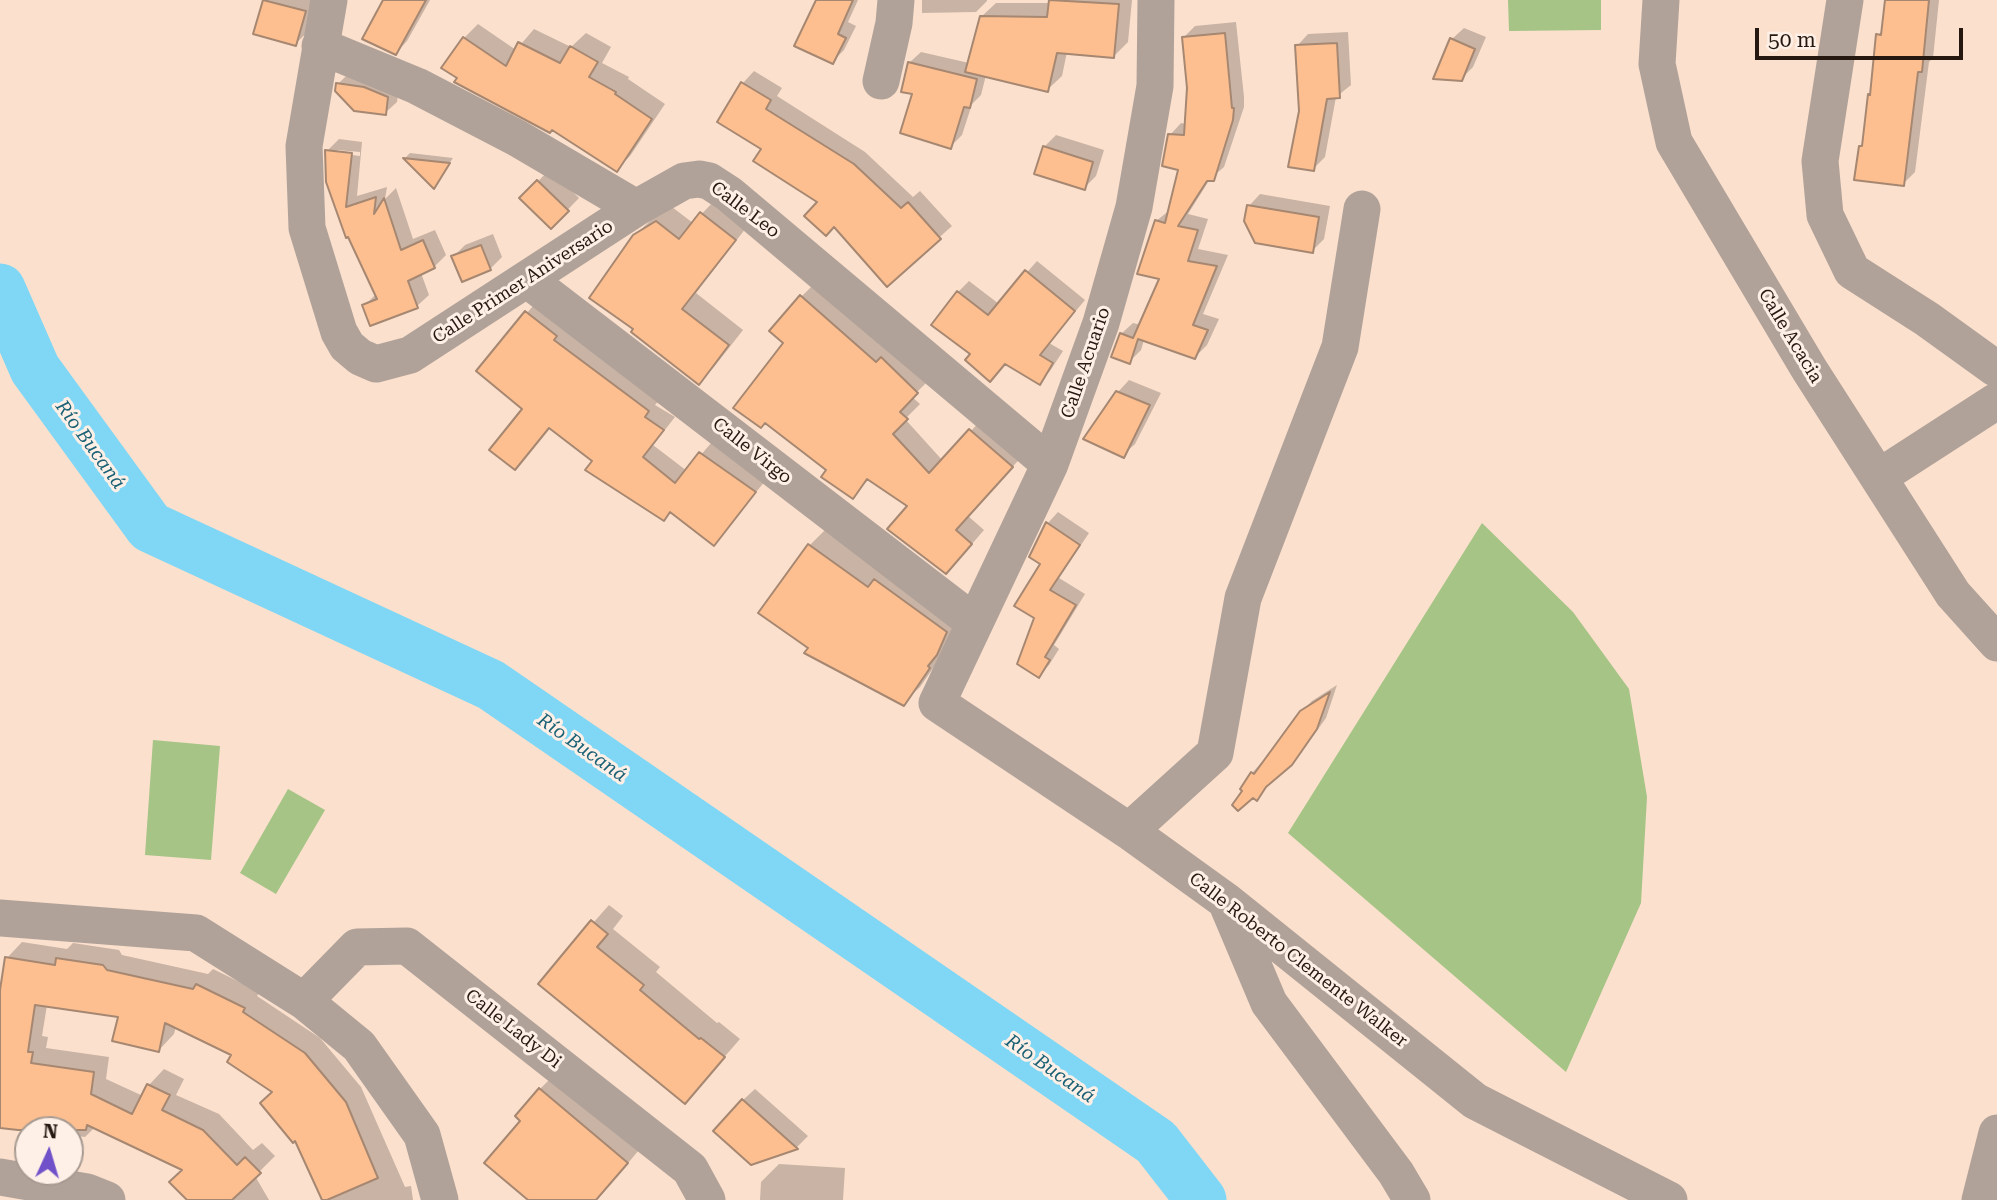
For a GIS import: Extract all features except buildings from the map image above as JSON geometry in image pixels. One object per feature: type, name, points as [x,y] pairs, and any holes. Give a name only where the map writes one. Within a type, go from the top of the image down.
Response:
[{"type":"street","points":[[329,0],[320,46],[417,86],[517,138],[636,208]]},
{"type":"street","points":[[881,81],[894,23],[896,0]]},
{"type":"street","name":"Calle Acuario","points":[[937,703],[1050,464],[1101,323],[1134,207],[1155,86],[1156,0]]},
{"type":"street","name":"Calle Acacia","points":[[1661,0],[1657,64],[1674,142],[1809,369],[1953,594],[1997,643]]},
{"type":"street","points":[[1845,0],[1821,160],[1825,215],[1852,271],[1927,319],[1996,385],[1879,478]]},
{"type":"street","name":"Calle Primer Aniversario","points":[[320,46],[304,146],[307,229],[339,332],[347,346],[360,358],[376,364],[410,355],[636,208]]},
{"type":"street","name":"Calle Leo","points":[[636,208],[684,181],[699,179],[719,187],[1050,464]]},
{"type":"street","points":[[1129,831],[1215,753],[1243,598],[1340,347],[1363,209]]},
{"type":"street","name":"Calle Virgo","points":[[528,279],[975,623]]},
{"type":"street","name":"Calle Roberto Clemente Walker","points":[[937,703],[1129,831],[1227,901],[1475,1101],[1670,1200]]},
{"type":"street","points":[[1227,901],[1269,1003],[1396,1173],[1412,1200]]},
{"type":"street","points":[[0,918],[196,933],[304,1001],[359,1046],[422,1135],[440,1200]]},
{"type":"street","name":"Calle Lady Di","points":[[304,1001],[357,947],[407,946],[690,1168],[707,1200]]},
{"type":"street","points":[[1980,1200],[1997,1133]]},
{"type":"street","points":[[0,1177],[86,1192],[107,1200]]},
{"type":"green space","points":[[1508,0],[1601,0],[1601,30],[1509,31]]},
{"type":"green space","points":[[1482,523],[1573,612],[1629,689],[1647,797],[1641,903],[1566,1072],[1288,833]]},
{"type":"green space","points":[[153,740],[220,746],[211,860],[145,855]]},
{"type":"green space","points":[[288,789],[325,810],[276,894],[240,873]]},
{"type":"waterway","name":"Río Bucaná","points":[[0,289],[35,369],[150,527],[491,685],[1156,1142],[1201,1200]]}]
